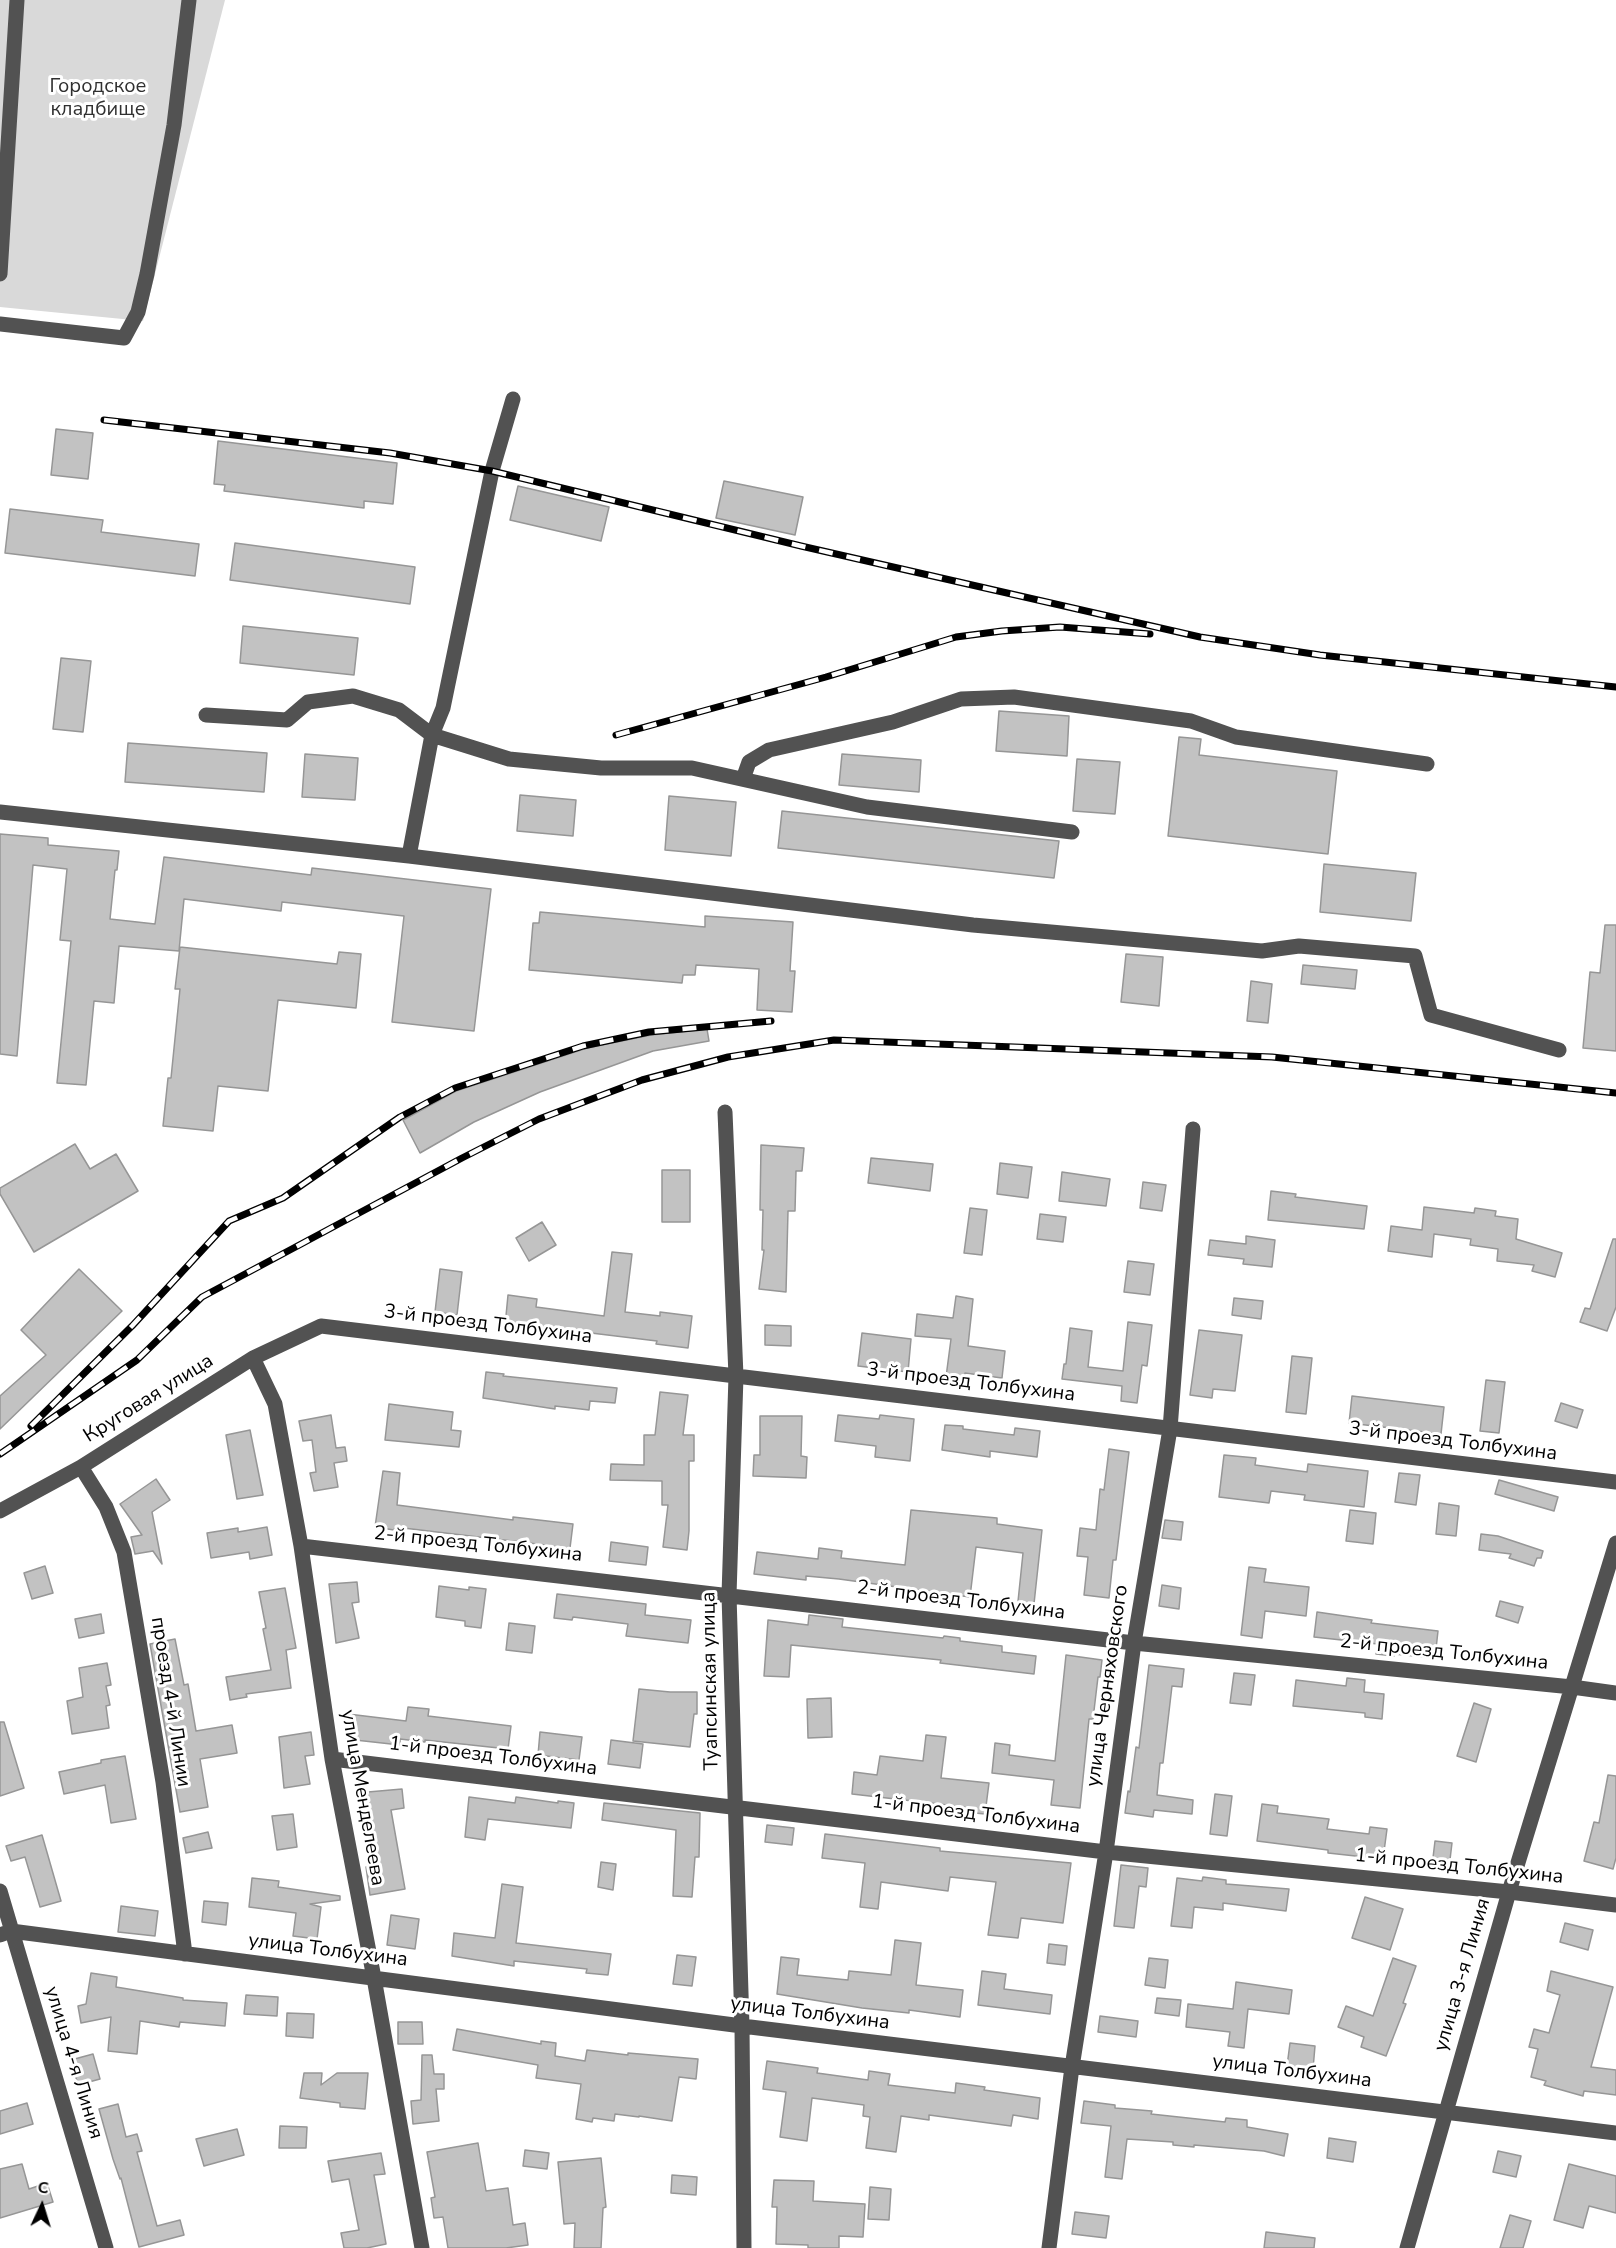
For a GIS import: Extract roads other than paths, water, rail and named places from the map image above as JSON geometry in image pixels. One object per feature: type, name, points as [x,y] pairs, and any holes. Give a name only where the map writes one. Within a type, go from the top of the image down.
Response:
[{"type":"street","points":[[0,274],[3,159],[17,0]]},
{"type":"street","points":[[0,324],[124,338],[138,312],[147,274],[174,124],[189,0]]},
{"type":"street","points":[[409,856],[432,735],[443,708],[492,471],[513,399]]},
{"type":"street","points":[[206,715],[287,720],[308,702],[352,696],[399,710],[432,735],[509,759],[601,768],[692,768],[867,807],[1072,832]]},
{"type":"street","points":[[743,779],[749,762],[769,750],[892,722],[961,699],[1014,697],[1191,721],[1236,737],[1427,764]]},
{"type":"street","points":[[0,812],[409,856],[973,925],[1262,951],[1299,946],[1415,956],[1431,1015],[1559,1050]]},
{"type":"street","name":"Туапсинская улица","points":[[725,1113],[736,1376],[729,1595],[742,2026],[744,2248]]},
{"type":"street","name":"улица Черняховского","points":[[1049,2248],[1072,2067],[1106,1852],[1134,1643],[1170,1429],[1193,1129]]},
{"type":"street","name":"3-й проезд Толбухина","points":[[321,1326],[1616,1482]]},
{"type":"street","name":"Круговая улица","points":[[0,1512],[81,1467],[253,1358],[321,1326]]},
{"type":"street","name":"улица Менделеева","points":[[253,1358],[274,1404],[301,1546],[332,1759],[422,2248]]},
{"type":"street","name":"проезд 4-й Линии","points":[[81,1467],[106,1507],[124,1552],[163,1782],[185,1954]]},
{"type":"street","name":"улица 3-я Линия","points":[[1407,2248],[1509,1892],[1616,1543]]},
{"type":"street","name":"2-й проезд Толбухина","points":[[301,1546],[1134,1643],[1616,1693]]},
{"type":"street","name":"1-й проезд Толбухина","points":[[332,1759],[1106,1852],[1509,1892],[1616,1905]]},
{"type":"street","name":"улица 4-я Линия","points":[[0,1891],[6,1933],[106,2248]]},
{"type":"street","name":"улица Толбухина","points":[[6,1933],[1616,2133]]},
{"type":"railway","points":[[104,420],[390,453],[492,471],[801,546],[1200,637],[1320,655],[1616,687]]},
{"type":"railway","points":[[616,735],[826,677],[956,637],[1060,627],[1150,634]]},
{"type":"railway","points":[[31,1426],[132,1326],[229,1221],[283,1198],[400,1117],[455,1088],[583,1046],[649,1032],[771,1021]]},
{"type":"railway","points":[[0,1454],[137,1360],[202,1297],[539,1119],[642,1080],[728,1057],[834,1040],[1272,1057],[1616,1093]]},
{"type":"park label","name":"Городское кладбище","points":[[98,98]]}]
